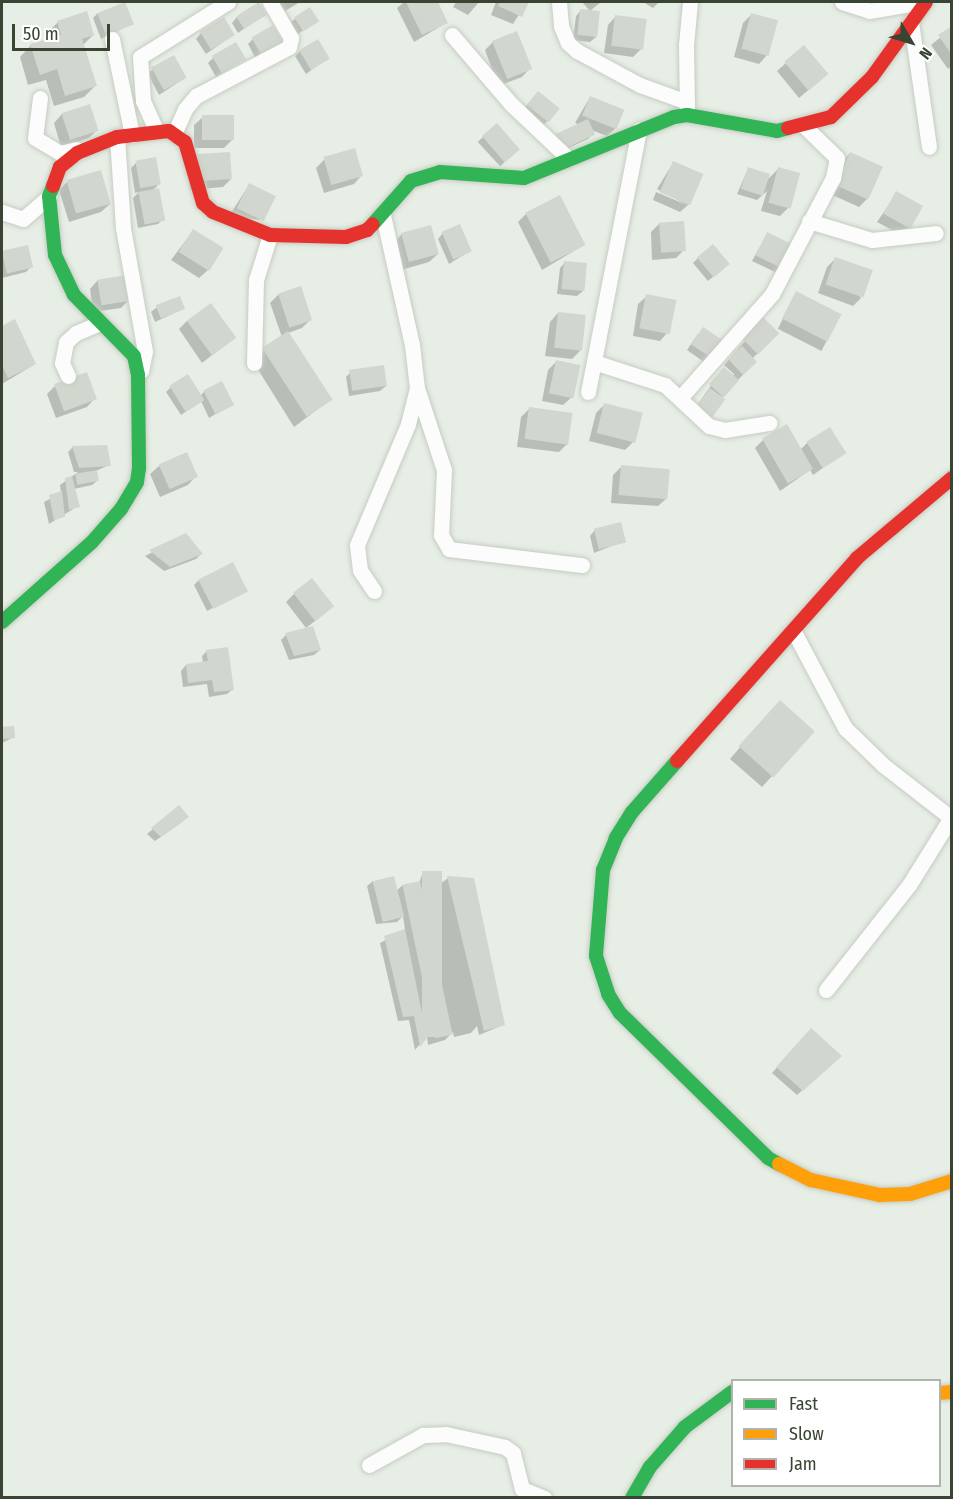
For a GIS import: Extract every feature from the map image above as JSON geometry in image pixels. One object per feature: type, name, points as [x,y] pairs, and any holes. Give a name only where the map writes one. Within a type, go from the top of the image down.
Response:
[{"type":"street","points":[[156,130],[142,101],[140,57],[228,2]]},
{"type":"street","points":[[174,134],[184,109],[196,96],[290,47],[291,38],[270,2]]},
{"type":"street","points":[[559,2],[561,26],[568,43],[577,51],[687,109],[760,130],[805,126],[831,117],[858,94],[925,2]]},
{"type":"street","points":[[687,109],[686,45],[690,2]]},
{"type":"street","points":[[842,2],[869,10],[925,2]]},
{"type":"street","points":[[911,22],[929,147]]},
{"type":"street","points":[[452,35],[511,104],[568,158]]},
{"type":"street","points":[[112,39],[124,136],[123,228],[145,351],[138,375]]},
{"type":"street","points":[[40,98],[35,138],[60,153],[95,146]]},
{"type":"street","points":[[2,622],[92,542],[132,492],[139,468],[138,375],[134,356],[74,295],[63,276],[51,234],[49,196],[60,168],[77,153],[124,136],[156,130],[174,134],[185,142],[202,202],[225,219],[270,235],[346,237],[367,230],[383,215],[405,187],[429,175],[440,172],[524,178],[687,109]]},
{"type":"street","points":[[680,399],[772,294],[833,178],[837,158],[805,126]]},
{"type":"street","points":[[588,392],[639,130]]},
{"type":"street","points":[[2,212],[23,219],[49,196]]},
{"type":"street","points":[[383,215],[412,345],[417,388],[444,470],[441,535],[449,549],[582,566]]},
{"type":"street","points":[[809,221],[872,240],[936,233]]},
{"type":"street","points":[[254,363],[256,280],[270,235]]},
{"type":"street","points":[[68,376],[62,363],[66,342],[76,333],[100,322]]},
{"type":"street","points":[[594,362],[665,385],[709,426],[725,430],[769,423]]},
{"type":"street","points":[[374,591],[360,570],[357,545],[408,424],[417,388]]},
{"type":"street","points":[[951,478],[857,558],[794,632],[652,787],[616,838],[603,870],[596,956],[608,994],[636,1032],[677,1066],[737,1131],[768,1158],[811,1179],[880,1195],[910,1194],[951,1181]]},
{"type":"street","points":[[794,632],[845,728],[883,765],[951,817],[909,885],[826,990]]},
{"type":"street","points":[[632,1497],[650,1467],[685,1427],[731,1393]]},
{"type":"street","points":[[369,1466],[423,1435],[446,1434],[505,1447],[513,1453],[522,1488],[544,1497]]},
{"type":"building","points":[[125,2],[134,24],[106,35],[97,13]]},
{"type":"building","points":[[259,2],[267,15],[244,29],[236,16]]},
{"type":"building","points":[[406,2],[438,2],[448,23],[422,35]]},
{"type":"building","points":[[500,2],[529,2],[522,17],[498,6]]},
{"type":"building","points":[[310,7],[319,21],[303,32],[294,17]]},
{"type":"building","points":[[580,9],[600,11],[597,37],[577,35]]},
{"type":"building","points":[[87,11],[94,35],[82,39],[97,86],[65,96],[57,69],[40,75],[30,44],[61,35],[57,21]]},
{"type":"building","points":[[751,13],[778,20],[768,56],[741,49]]},
{"type":"building","points":[[615,15],[647,19],[643,50],[611,46]]},
{"type":"building","points":[[224,17],[235,35],[211,49],[200,31]]},
{"type":"building","points":[[273,25],[283,42],[261,55],[251,38]]},
{"type":"building","points":[[952,26],[952,55],[938,35]]},
{"type":"building","points":[[517,31],[532,69],[507,79],[492,41]]},
{"type":"building","points":[[318,39],[330,59],[311,70],[299,50]]},
{"type":"building","points":[[236,42],[246,59],[222,73],[212,56]]},
{"type":"building","points":[[804,45],[828,74],[809,91],[784,62]]},
{"type":"building","points":[[174,55],[187,78],[164,90],[151,68]]},
{"type":"building","points":[[538,91],[560,109],[548,123],[527,105]]},
{"type":"building","points":[[590,96],[624,110],[616,129],[582,115]]},
{"type":"building","points":[[90,104],[99,131],[70,140],[61,113]]},
{"type":"building","points":[[202,115],[234,115],[234,140],[202,140]]},
{"type":"building","points":[[588,119],[595,134],[563,150],[555,134]]},
{"type":"building","points":[[497,123],[520,149],[505,163],[482,136]]},
{"type":"building","points":[[355,148],[363,176],[331,185],[323,157]]},
{"type":"building","points":[[230,152],[232,179],[198,181],[196,154]]},
{"type":"building","points":[[850,152],[883,167],[868,200],[835,185]]},
{"type":"building","points":[[156,157],[161,185],[140,188],[135,161]]},
{"type":"building","points":[[673,161],[703,174],[690,205],[660,192]]},
{"type":"building","points":[[748,167],[770,174],[763,196],[741,189]]},
{"type":"building","points":[[778,167],[800,173],[791,209],[768,203]]},
{"type":"building","points":[[101,170],[111,204],[76,214],[66,180]]},
{"type":"building","points":[[249,183],[276,196],[264,221],[237,208]]},
{"type":"building","points":[[159,188],[165,220],[145,224],[138,192]]},
{"type":"building","points":[[896,191],[923,206],[911,229],[883,214]]},
{"type":"building","points":[[560,195],[585,245],[551,263],[525,213]]},
{"type":"building","points":[[684,221],[686,251],[661,253],[659,223]]},
{"type":"building","points":[[460,224],[472,252],[453,259],[442,232]]},
{"type":"building","points":[[431,225],[439,254],[409,262],[401,233]]},
{"type":"building","points":[[193,229],[224,248],[209,271],[179,252]]},
{"type":"building","points":[[767,232],[792,244],[781,268],[756,255]]},
{"type":"building","points":[[713,244],[730,264],[714,277],[697,257]]},
{"type":"building","points":[[28,245],[33,267],[7,273],[2,251]]},
{"type":"building","points":[[835,257],[873,270],[863,297],[826,284]]},
{"type":"building","points":[[564,261],[587,263],[584,291],[562,289]]},
{"type":"building","points":[[127,275],[131,301],[101,305],[97,280]]},
{"type":"building","points":[[301,286],[312,320],[289,328],[278,293]]},
{"type":"building","points":[[796,291],[841,314],[827,342],[782,319]]},
{"type":"building","points":[[646,294],[676,300],[670,334],[639,328]]},
{"type":"building","points":[[180,296],[185,309],[161,318],[156,305]]},
{"type":"building","points":[[211,303],[236,338],[212,355],[187,321]]},
{"type":"building","points":[[558,312],[586,315],[582,351],[554,348]]},
{"type":"building","points":[[763,317],[779,333],[758,354],[742,338]]},
{"type":"building","points":[[15,319],[36,364],[8,378],[2,365],[2,326]]},
{"type":"building","points":[[703,327],[722,340],[710,357],[691,344]]},
{"type":"building","points":[[288,331],[333,400],[307,417],[262,348]]},
{"type":"building","points":[[742,346],[757,362],[743,375],[728,359]]},
{"type":"building","points":[[556,360],[580,365],[573,398],[549,393]]},
{"type":"building","points":[[384,365],[387,386],[352,391],[349,370]]},
{"type":"building","points":[[724,367],[739,380],[724,397],[709,384]]},
{"type":"building","points":[[87,372],[97,399],[64,411],[54,384]]},
{"type":"building","points":[[188,374],[204,400],[186,412],[169,386]]},
{"type":"building","points":[[222,381],[234,405],[216,415],[203,391]]},
{"type":"building","points":[[710,388],[725,399],[711,419],[695,408]]},
{"type":"building","points":[[604,403],[643,413],[635,443],[597,433]]},
{"type":"building","points":[[529,407],[573,413],[568,445],[525,439]]},
{"type":"building","points":[[787,424],[813,469],[788,484],[762,438]]},
{"type":"building","points":[[830,427],[846,453],[823,468],[806,442]]},
{"type":"building","points":[[107,445],[111,466],[79,468],[72,446]]},
{"type":"building","points":[[187,452],[198,477],[170,489],[159,465]]},
{"type":"building","points":[[621,465],[670,469],[667,499],[618,495]]},
{"type":"building","points":[[97,470],[99,481],[77,485],[75,474]]},
{"type":"building","points":[[72,476],[80,507],[69,510],[65,478]]},
{"type":"building","points":[[62,491],[65,517],[54,520],[49,495]]},
{"type":"building","points":[[621,522],[626,542],[599,549],[594,529]]},
{"type":"building","points":[[186,533],[203,554],[170,567],[149,550]]},
{"type":"building","points":[[233,562],[248,591],[213,609],[198,580]]},
{"type":"building","points":[[312,578],[334,606],[315,621],[293,593]]},
{"type":"building","points":[[313,626],[321,650],[294,656],[285,633]]},
{"type":"building","points":[[228,647],[234,690],[214,692],[212,680],[188,683],[186,664],[208,661],[206,650]]},
{"type":"building","points":[[780,700],[815,731],[773,778],[739,746]]},
{"type":"building","points":[[14,726],[15,738],[3,739],[2,727]]},
{"type":"building","points":[[179,805],[189,817],[161,837],[151,828]]},
{"type":"building","points":[[422,871],[442,871],[442,1037],[422,1037]]},
{"type":"building","points":[[394,876],[404,917],[383,922],[373,881]]},
{"type":"building","points":[[447,876],[474,878],[505,1025],[484,1031]]},
{"type":"building","points":[[420,881],[453,1035],[435,1038],[402,885]]},
{"type":"building","points":[[405,929],[427,1038],[420,1047],[414,1016],[403,1017],[384,936]]},
{"type":"building","points":[[811,1028],[842,1056],[803,1091],[776,1067]]},
{"type":"traffic: fast","points":[[373,224],[411,181],[440,172],[524,178],[674,117],[687,115],[777,131],[788,128]]},
{"type":"traffic: fast","points":[[2,622],[92,542],[121,509],[137,482],[139,468],[138,375],[134,356],[74,295],[55,255],[49,196],[53,186]]},
{"type":"traffic: fast","points":[[677,761],[632,812],[616,838],[603,870],[596,956],[608,994],[620,1013],[768,1158],[779,1164]]},
{"type":"traffic: fast","points":[[632,1498],[650,1467],[685,1427],[731,1393]]},
{"type":"traffic: slow","points":[[779,1164],[811,1180],[880,1195],[910,1194],[952,1181]]},
{"type":"traffic: slow","points":[[941,1393],[952,1392]]},
{"type":"traffic: jam","points":[[788,128],[831,117],[872,77],[926,2]]},
{"type":"traffic: jam","points":[[53,186],[60,167],[77,153],[117,137],[169,131],[185,142],[203,203],[213,212],[270,235],[346,237],[367,230],[373,224]]},
{"type":"traffic: jam","points":[[677,761],[857,558],[952,478]]}]
